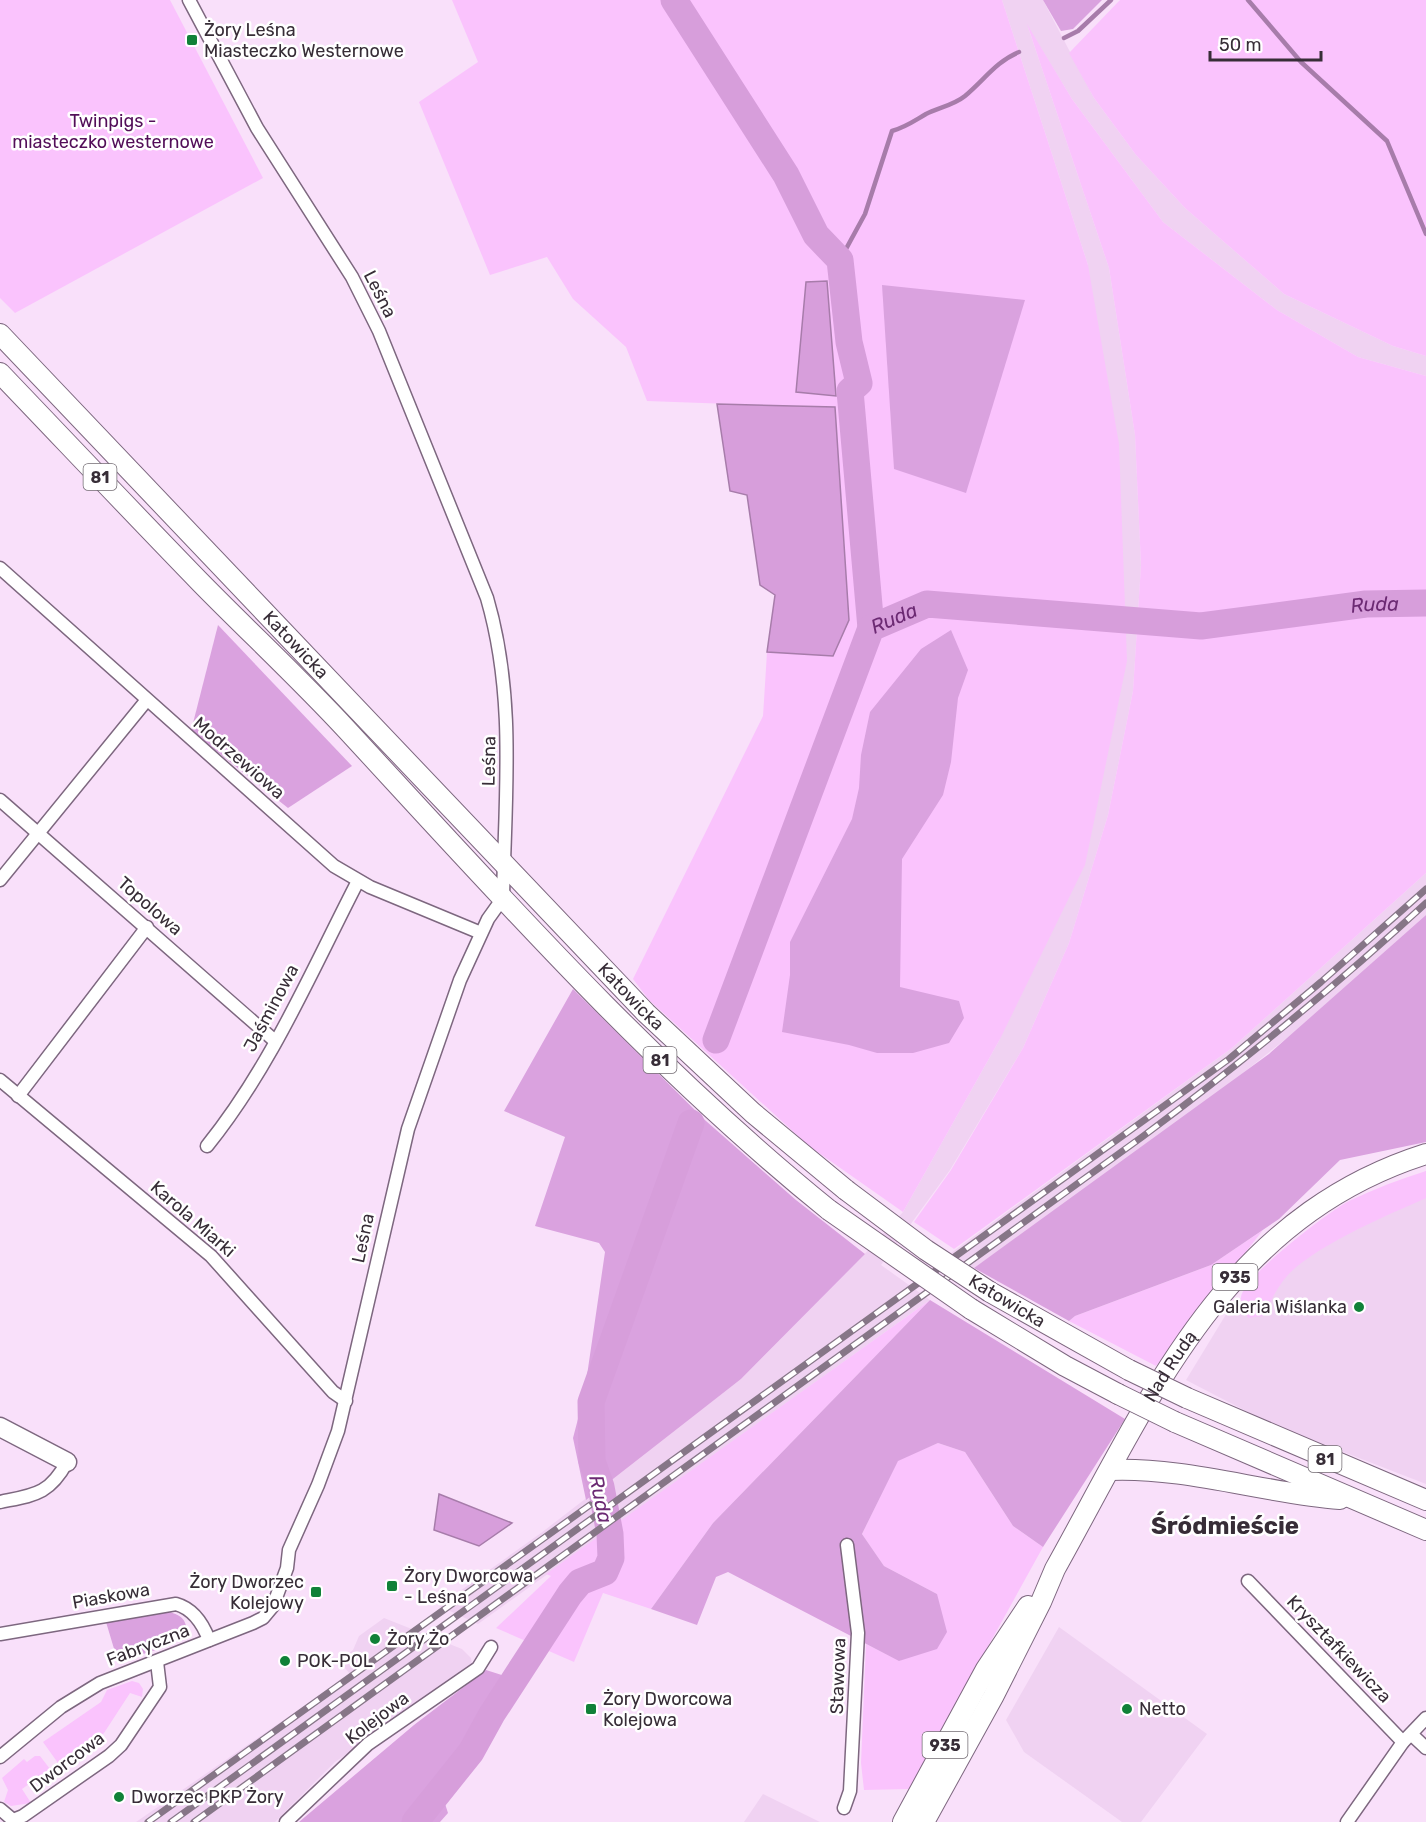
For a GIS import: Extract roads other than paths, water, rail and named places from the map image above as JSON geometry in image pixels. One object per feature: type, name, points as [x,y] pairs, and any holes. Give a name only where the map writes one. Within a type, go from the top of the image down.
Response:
[{"type":"main road","name":"Katowicka","points":[[0,334],[646,1013],[753,1113],[846,1190],[926,1250],[990,1292],[1129,1371],[1426,1500]]},
{"type":"main road","name":"Katowicka","points":[[0,373],[200,582],[344,727],[637,1038],[714,1113],[829,1210],[971,1309],[1118,1394],[1175,1422],[1426,1530]]},
{"type":"main road","name":"Nad Rudą","points":[[903,1822],[986,1669],[1055,1569],[1177,1354],[1242,1268],[1278,1235],[1336,1195],[1403,1161],[1426,1154]]},
{"type":"main road","points":[[1110,1470],[1151,1471],[1299,1496],[1354,1500]]},
{"type":"main road","name":"Nad Rudą","points":[[924,1822],[993,1697],[1055,1569]]},
{"type":"street","name":"Leśna","points":[[189,0],[257,128],[352,277],[379,331],[487,598],[498,636],[507,716],[508,780],[503,898],[481,933],[447,1011],[408,1129],[394,1179],[346,1401],[318,1485],[288,1558]]},
{"type":"street","name":"Modrzewiowa","points":[[0,568],[146,701],[334,866],[358,881],[481,933]]},
{"type":"street","points":[[0,880],[146,701]]},
{"type":"street","name":"Topolowa","points":[[0,800],[275,1041]]},
{"type":"street","name":"Jaśminowa","points":[[207,1146],[232,1114],[275,1041],[358,881]]},
{"type":"street","points":[[18,1096],[147,927]]},
{"type":"street","name":"Karola Miarki","points":[[0,1080],[211,1256],[333,1392],[346,1401]]},
{"type":"street","points":[[0,1427],[67,1462],[52,1485],[36,1495],[0,1502]]},
{"type":"street","name":"Stawowa","points":[[844,1808],[850,1791],[858,1633],[847,1545]]},
{"type":"street","name":"Fabryczna","points":[[0,1757],[81,1694],[104,1682],[263,1618],[270,1612],[288,1558]]},
{"type":"street","name":"Krysztafkiewicza","points":[[1248,1581],[1407,1738],[1426,1748]]},
{"type":"street","name":"Piaskowa","points":[[0,1634],[177,1604],[189,1607],[205,1629],[209,1640]]},
{"type":"street","name":"Kolejowa","points":[[286,1822],[368,1744],[478,1668],[491,1647]]},
{"type":"street","name":"Dworcowa","points":[[0,1809],[13,1820],[40,1805],[119,1746],[160,1687],[157,1662]]},
{"type":"street","points":[[1347,1822],[1407,1738],[1426,1718]]},
{"type":"waterway","points":[[674,0],[786,175],[816,235],[840,260],[849,342],[859,383],[850,391],[871,628]]},
{"type":"waterway","points":[[1064,38],[1078,31],[1111,0]]},
{"type":"waterway","points":[[1248,0],[1301,62],[1387,141],[1426,234]]},
{"type":"waterway","points":[[840,260],[865,214],[892,131],[961,99],[997,66],[1019,52]]},
{"type":"waterway","name":"Ruda","points":[[716,1040],[871,628],[927,604],[1201,626],[1366,604],[1426,603]]},
{"type":"waterway","name":"Ruda","points":[[415,1822],[471,1752],[492,1714],[570,1594],[580,1582],[605,1572],[611,1558],[610,1534],[601,1487],[592,1461],[591,1402],[691,1123]]},
{"type":"railway","points":[[171,1822],[1229,1059],[1321,982],[1426,889]]},
{"type":"railway","points":[[194,1822],[1142,1137],[1287,1024],[1426,903]]},
{"type":"railway","points":[[148,1822],[590,1505]]},
{"type":"place","name":"Żory Leśna Miasteczko Westernowe","points":[[192,40]]},
{"type":"place","name":"Galeria Wiślanka","points":[[1359,1307]]},
{"type":"place","name":"Żory Dworcowa - Leśna","points":[[392,1586]]},
{"type":"place","name":"Żory Dworzec Kolejowy","points":[[316,1592]]},
{"type":"place","name":"Żory Żo","points":[[375,1639]]},
{"type":"place","name":"POK-POL","points":[[285,1661]]},
{"type":"place","name":"Żory Dworcowa Kolejowa","points":[[591,1709]]},
{"type":"place","name":"Netto","points":[[1127,1709]]},
{"type":"place","name":"Dworzec PKP Żory","points":[[119,1797]]},
{"type":"district","name":"Śródmieście","points":[[1225,1526]]},
{"type":"park label","name":"Twinpigs - miasteczko westernowe","points":[[113,131]]}]
